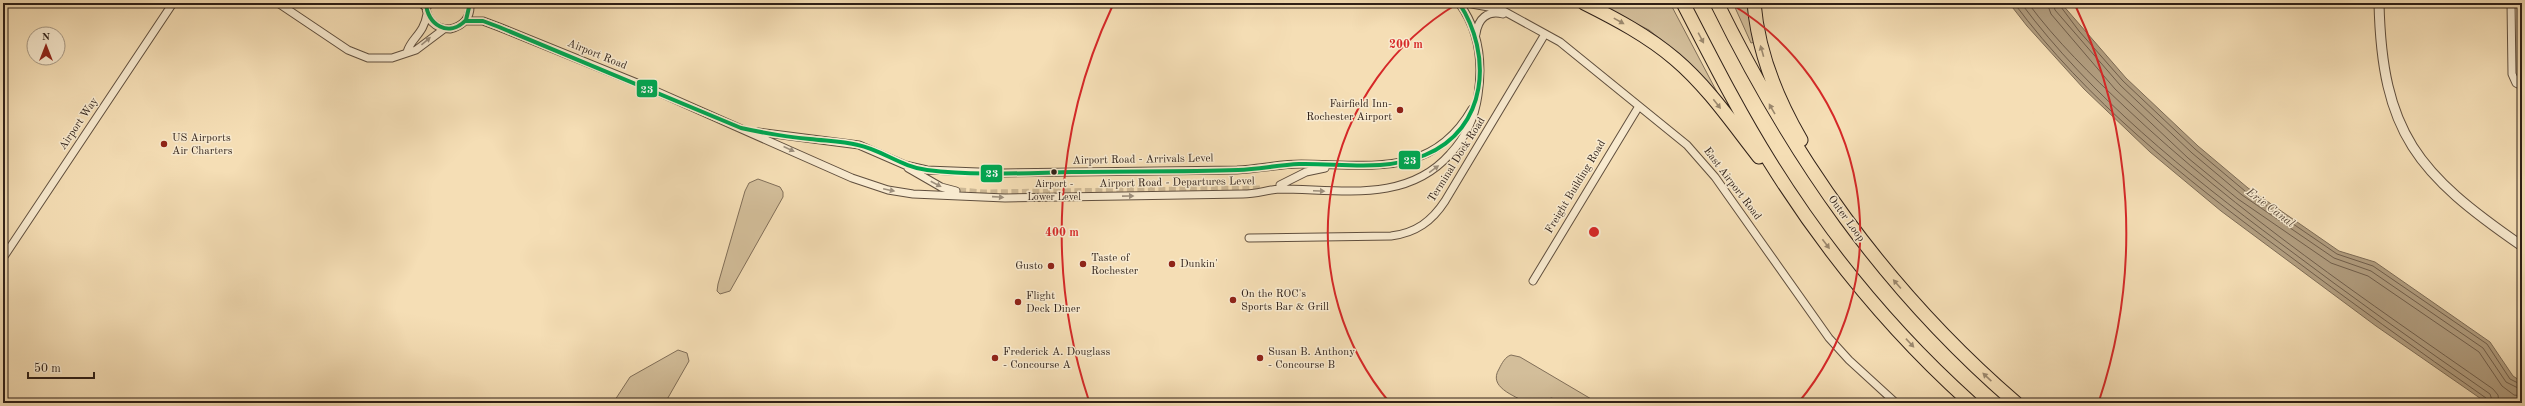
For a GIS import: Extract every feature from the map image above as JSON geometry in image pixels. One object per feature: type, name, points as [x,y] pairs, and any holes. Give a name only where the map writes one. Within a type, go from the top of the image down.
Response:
[{"type":"highway","points":[[1584,3],[1646,37],[1688,71],[1713,99],[1855,280],[1897,329],[1971,403]]},
{"type":"highway","points":[[1683,3],[1748,125],[1815,229]]},
{"type":"highway","name":"Outer Loop","points":[[1717,3],[1776,115],[1848,223],[1888,274],[1932,322],[2016,403]]},
{"type":"highway","points":[[1754,3],[1761,47],[1778,95],[1848,223]]},
{"type":"street","name":"Airport Way","points":[[3,258],[173,3]]},
{"type":"street","points":[[278,3],[348,50],[362,57],[386,59],[416,50],[444,29]]},
{"type":"street","points":[[426,6],[434,24],[444,29],[456,28],[466,21],[470,10],[470,3]]},
{"type":"street","points":[[1459,3],[1468,17],[1476,36],[1481,61],[1479,92]]},
{"type":"street","name":"East Airport Road","points":[[1466,3],[1500,9],[1545,34],[1577,55],[1699,156],[1829,338],[1849,360],[1896,403]]},
{"type":"street","points":[[2379,3],[2384,75],[2395,113],[2413,149],[2449,191],[2522,246]]},
{"type":"street","points":[[2511,3],[2512,74],[2516,83],[2522,86]]},
{"type":"street","points":[[407,52],[409,46],[421,34],[426,6]]},
{"type":"street","name":"East Airport Road","points":[[1476,36],[1477,24],[1482,18],[1496,12],[1513,17]]},
{"type":"street","name":"Airport Road","points":[[466,21],[483,21],[499,26],[741,128]]},
{"type":"street","name":"Terminal Dock Road","points":[[1249,238],[1392,236],[1406,233],[1424,225],[1437,213],[1448,197],[1545,34]]},
{"type":"street","name":"Airport Road - Arrivals Level","points":[[890,158],[926,170],[996,173],[1237,170],[1272,165],[1349,166],[1397,164],[1431,152],[1449,139],[1460,127],[1473,108],[1479,92]]},
{"type":"street","name":"Airport Road - Departures Level","points":[[741,128],[852,178],[880,188],[904,193],[959,193],[1013,198],[1248,194],[1280,187],[1367,191],[1399,186],[1430,172],[1453,152],[1470,125],[1479,92]]},
{"type":"street","name":"Freight Building Road","points":[[1532,281],[1639,106]]},
{"type":"street","name":"Airport Road - Arrivals Level","points":[[741,128],[773,135],[850,143],[866,147],[890,158],[938,186],[959,193]]},
{"type":"street","name":"Airport Road - Arrivals Level","points":[[1280,187],[1309,171],[1349,166]]},
{"type":"shaded area","points":[[1595,3],[1670,3],[1718,94],[1681,56],[1649,30]]},
{"type":"shaded area","points":[[1733,3],[1747,3],[1755,42],[1751,43]]},
{"type":"shaded area","points":[[758,179],[780,187],[783,192],[783,197],[730,291],[720,294],[717,291],[718,284],[745,191],[749,183]]},
{"type":"shaded area","points":[[678,350],[687,353],[689,361],[665,403],[613,403],[630,377]]},
{"type":"shaded area","points":[[1511,355],[1520,357],[1598,403],[1559,403],[1552,398],[1527,403],[1515,397],[1499,386],[1496,375],[1505,359]]},
{"type":"water","name":"Erie Canal","points":[[2009,3],[2061,3],[2126,78],[2198,146],[2248,188],[2339,251],[2375,262],[2490,342],[2513,376],[2522,382],[2522,403],[2487,403],[2376,326],[2221,211],[2150,152],[2084,89],[2027,26]]},
{"type":"tunnel","points":[[959,191],[984,193],[1263,189]]},
{"type":"transit line","name":"23","points":[[426,3],[427,11],[430,17],[435,23],[446,28],[453,28],[466,20],[470,3]]},
{"type":"transit line","name":"23","points":[[466,21],[483,21],[499,27],[741,128],[784,136],[840,142],[867,147],[909,166],[927,170],[981,174],[1197,171],[1246,169],[1299,164],[1362,166],[1378,165],[1410,160],[1425,155],[1446,143],[1462,127],[1472,109],[1478,88],[1480,67],[1477,45],[1470,23],[1459,3]]},
{"type":"place","name":"Fairfield Inn- Rochester Airport","points":[[1400,110]]},
{"type":"place","name":"US Airports Air Charters","points":[[164,144]]},
{"type":"place","name":"Airport - Lower Level","points":[[1054,172]]},
{"type":"place","name":"Taste of Rochester","points":[[1083,264]]},
{"type":"place","name":"Dunkin'","points":[[1172,264]]},
{"type":"place","name":"Gusto","points":[[1051,266]]},
{"type":"place","name":"On the ROC's Sports Bar & Grill","points":[[1233,300]]},
{"type":"place","name":"Flight Deck Diner","points":[[1018,302]]},
{"type":"place","name":"Frederick A. Douglass - Concourse A","points":[[995,358]]},
{"type":"place","name":"Susan B. Anthony - Concourse B","points":[[1260,358]]}]
